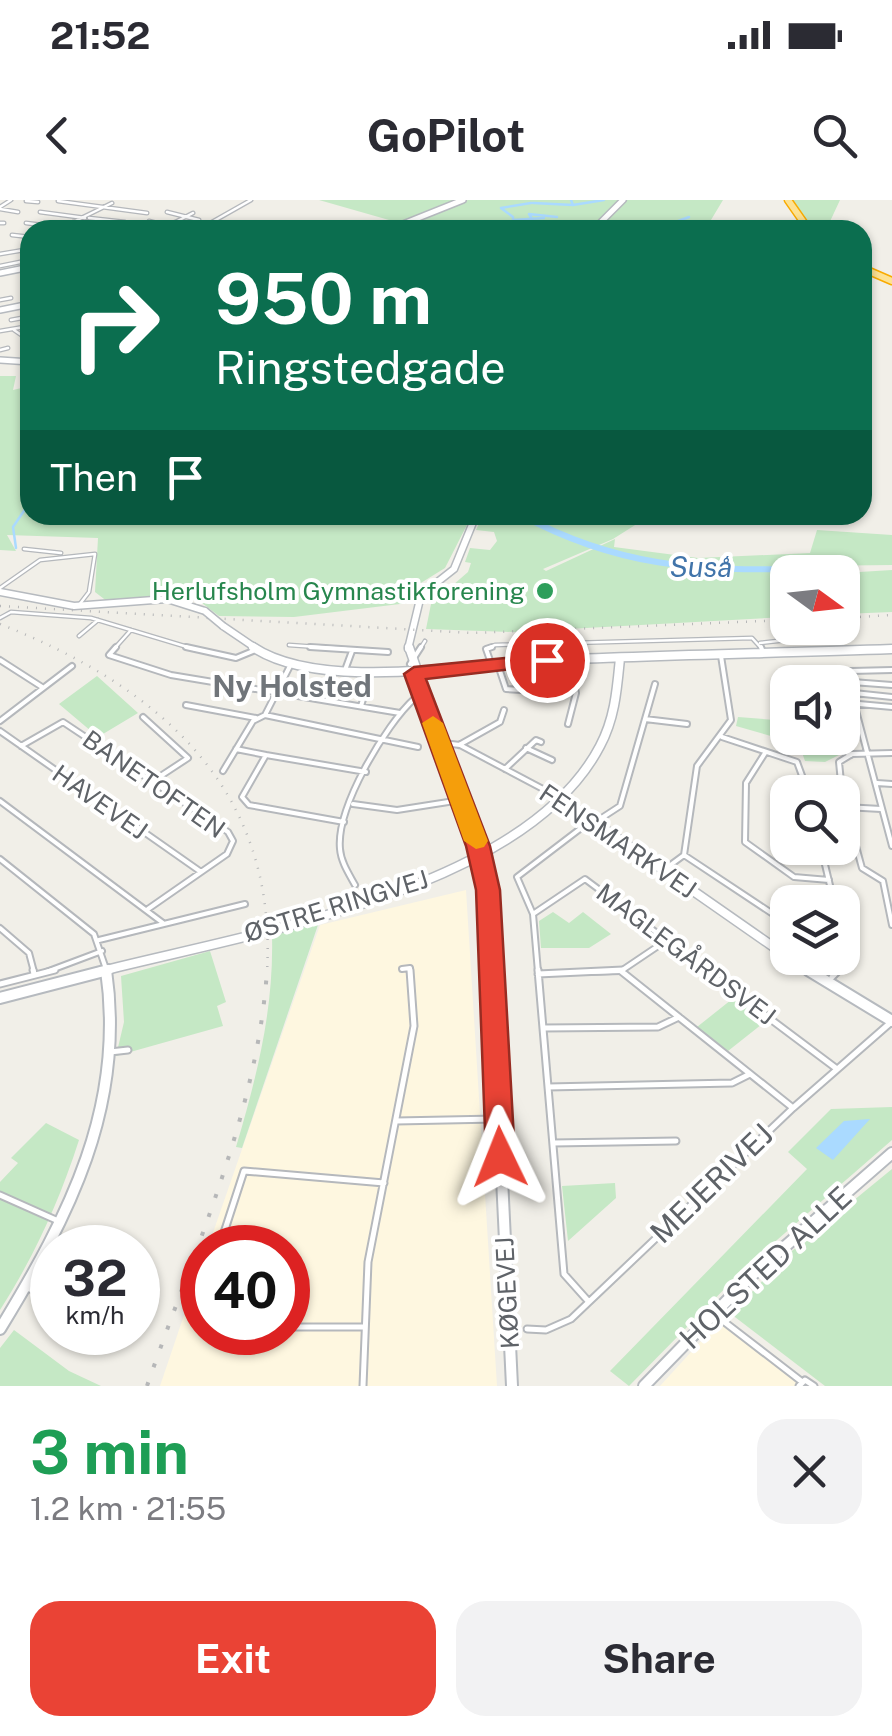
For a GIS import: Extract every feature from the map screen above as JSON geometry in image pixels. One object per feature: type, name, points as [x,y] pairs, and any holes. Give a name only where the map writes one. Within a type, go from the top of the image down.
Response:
[{"type":"street","points":[[0,208],[10,200]]},
{"type":"street","points":[[25,200],[36,201]]},
{"type":"street","points":[[215,220],[252,200]]},
{"type":"street","points":[[413,220],[463,200]]},
{"type":"street","points":[[602,220],[623,200]]},
{"type":"street","points":[[58,201],[146,213]]},
{"type":"street","points":[[83,220],[112,203]]},
{"type":"street","points":[[0,208],[18,212]]},
{"type":"street","points":[[40,212],[106,220]]},
{"type":"street","points":[[167,212],[199,220]]},
{"type":"street","points":[[179,220],[193,212]]},
{"type":"street","points":[[12,234],[20,235]]},
{"type":"street","points":[[0,300],[11,298]]},
{"type":"street","points":[[11,320],[20,318]]},
{"type":"street","points":[[0,332],[20,328]]},
{"type":"street","points":[[14,329],[20,334]]},
{"type":"street","points":[[0,350],[8,348]]},
{"type":"street","points":[[410,664],[408,651],[421,594],[454,569],[472,525]]},
{"type":"street","points":[[24,549],[96,554],[89,592],[78,605]]},
{"type":"street","points":[[40,551],[40,560]]},
{"type":"street","points":[[0,590],[40,560],[65,554]]},
{"type":"street","points":[[0,590],[36,602],[78,605],[166,598],[205,611],[254,651],[290,665],[372,673],[414,674],[568,659],[892,650]]},
{"type":"street","points":[[0,618],[10,612],[98,620],[214,655],[236,658],[254,651]]},
{"type":"street","points":[[79,636],[98,620]]},
{"type":"street","points":[[132,630],[110,654],[171,675],[400,713]]},
{"type":"street","points":[[521,690],[506,689],[486,650],[491,645],[752,638],[770,641]]},
{"type":"street","points":[[410,664],[425,641]]},
{"type":"street","points":[[760,642],[763,654]]},
{"type":"street","points":[[289,645],[388,652]]},
{"type":"street","points":[[345,670],[352,651]]},
{"type":"street","points":[[664,869],[684,855],[696,766],[722,737],[731,718],[721,656]]},
{"type":"street","name":"ØSTRE RINGVEJ","points":[[0,998],[380,901],[480,854],[527,826],[560,798],[588,763],[610,724],[620,685],[620,658]]},
{"type":"street","points":[[568,659],[576,694],[568,724]]},
{"type":"street","points":[[0,660],[43,688]]},
{"type":"street","name":"KØGEVEJ","points":[[410,664],[480,854],[492,931],[512,1386]]},
{"type":"street","points":[[264,715],[290,665]]},
{"type":"street","points":[[0,720],[72,666]]},
{"type":"street","points":[[860,671],[892,670]]},
{"type":"street","points":[[362,706],[372,673]]},
{"type":"street","points":[[860,682],[891,684],[892,697],[860,694]]},
{"type":"street","points":[[589,1302],[564,1274],[533,914],[518,878],[620,806],[655,684]]},
{"type":"street","points":[[355,885],[340,852],[344,822],[384,739],[400,713],[416,698]]},
{"type":"street","points":[[860,704],[892,707]]},
{"type":"street","points":[[186,705],[256,718],[264,715],[418,748]]},
{"type":"street","points":[[459,745],[500,722],[504,710]]},
{"type":"street","points":[[143,717],[188,758],[153,782]]},
{"type":"street","points":[[224,771],[256,718]]},
{"type":"street","points":[[645,718],[686,724]]},
{"type":"street","name":"BANETOFTEN","points":[[21,746],[64,722],[228,832],[233,842],[227,854],[201,872]]},
{"type":"street","points":[[860,723],[882,809],[889,822],[892,846]]},
{"type":"street","name":"HAVEVEJ","points":[[0,731],[201,872]]},
{"type":"street","points":[[722,737],[801,764],[804,775]]},
{"type":"street","points":[[505,769],[536,740],[541,742]]},
{"type":"street","name":"FENSMARKVEJ","points":[[440,744],[459,745],[560,798],[770,944]]},
{"type":"street","points":[[526,748],[552,760]]},
{"type":"street","points":[[236,749],[366,772]]},
{"type":"street","points":[[765,753],[746,783],[745,842],[792,876],[828,880]]},
{"type":"street","points":[[860,754],[892,753]]},
{"type":"street","points":[[266,755],[242,797],[244,803],[344,822]]},
{"type":"street","points":[[840,775],[838,762],[851,755]]},
{"type":"street","points":[[877,784],[892,784]]},
{"type":"street","points":[[353,804],[396,810],[462,800]]},
{"type":"street","points":[[0,801],[163,923]]},
{"type":"street","points":[[860,808],[882,809]]},
{"type":"street","points":[[684,855],[770,912]]},
{"type":"street","points":[[0,859],[99,940],[112,1003],[110,1052],[90,1148],[60,1221],[0,1329]]},
{"type":"street","points":[[860,860],[862,868],[884,881],[892,881]]},
{"type":"street","points":[[825,865],[829,885]]},
{"type":"street","points":[[148,909],[201,872]]},
{"type":"street","name":"MAGLEGÅRDSVEJ","points":[[533,914],[585,878],[837,1068]]},
{"type":"street","points":[[884,881],[892,925]]},
{"type":"street","points":[[99,940],[245,904]]},
{"type":"street","points":[[0,928],[29,953],[34,974]]},
{"type":"street","points":[[538,974],[621,971],[668,940]]},
{"type":"street","points":[[0,984],[70,966],[102,952]]},
{"type":"street","points":[[363,1386],[368,1262],[414,1017],[410,968],[402,969]]},
{"type":"street","points":[[621,971],[792,1108]]},
{"type":"street","name":"FENSMARKVEJ","points":[[817,975],[892,1022]]},
{"type":"street","points":[[543,1028],[658,1027],[679,1017]]},
{"type":"street","name":"MEJERIVEJ","points":[[527,1330],[558,1327],[589,1302],[792,1108],[892,1022]]},
{"type":"street","points":[[110,1052],[128,1050]]},
{"type":"street","points":[[548,1087],[732,1083],[750,1074]]},
{"type":"street","points":[[396,1120],[498,1119]]},
{"type":"street","points":[[553,1143],[676,1140]]},
{"type":"street","name":"HOLSTED ALLE","points":[[644,1386],[781,1248],[892,1153]]},
{"type":"street","points":[[227,1225],[244,1172],[384,1183]]},
{"type":"street","points":[[0,1194],[32,1212],[60,1221]]},
{"type":"street","points":[[26,1288],[30,1289]]},
{"type":"street","points":[[714,1314],[800,1384],[808,1380],[814,1386]]},
{"type":"street","points":[[310,1327],[365,1327]]},
{"type":"shaded area","points":[[466,890],[497,1386],[160,1386],[180,1327],[180,1355],[310,1355],[310,1225],[216,1225],[320,925]]},
{"type":"shaded area","points":[[724,1316],[813,1386],[660,1386]]},
{"type":"green space","points":[[319,200],[460,200],[412,220],[389,220]]},
{"type":"green space","points":[[468,200],[620,200],[599,220],[423,220]]},
{"type":"green space","points":[[626,200],[723,200],[711,220],[605,220]]},
{"type":"green space","points":[[789,200],[840,200],[831,220],[804,220]]},
{"type":"green space","points":[[0,376],[16,376],[13,390],[20,388],[20,525],[467,525],[445,568],[416,586],[408,603],[294,617],[219,616],[198,600],[178,595],[108,602],[95,592],[98,538],[7,535],[16,551],[0,550]]},
{"type":"green space","points":[[478,525],[635,525],[613,539],[543,569],[546,571],[615,539],[614,547],[698,558],[810,553],[817,530],[892,535],[892,565],[860,565],[860,555],[770,555],[770,618],[513,632],[426,629],[431,604],[468,572],[471,563],[465,562],[470,548],[490,550],[497,541],[494,532],[476,530]]},
{"type":"green space","points":[[892,570],[892,612],[860,613],[860,572]]},
{"type":"green space","points":[[97,676],[138,713],[98,737],[59,704]]},
{"type":"green space","points":[[738,717],[770,720],[770,736],[736,726]]},
{"type":"green space","points":[[803,755],[839,755],[825,762],[805,761]]},
{"type":"green space","points":[[553,912],[569,923],[583,912],[611,934],[589,948],[541,948],[539,921]]},
{"type":"green space","points":[[319,922],[242,1148],[236,1147],[263,1042],[272,935]]},
{"type":"green space","points":[[210,951],[226,1002],[217,1006],[223,1026],[116,1056],[124,1022],[121,976]]},
{"type":"green space","points":[[736,996],[767,1020],[728,1051],[697,1027]]},
{"type":"green space","points":[[892,1107],[892,1140],[746,1267],[629,1386],[610,1371],[807,1169],[788,1152],[831,1109]]},
{"type":"green space","points":[[46,1123],[79,1140],[46,1225],[30,1225],[30,1257],[0,1310],[0,1182],[18,1163],[11,1158]]},
{"type":"green space","points":[[892,1169],[892,1386],[825,1386],[731,1314],[787,1255]]},
{"type":"green space","points":[[615,1183],[616,1198],[568,1241],[562,1186]]},
{"type":"green space","points":[[14,1330],[30,1342],[30,1355],[48,1355],[69,1371],[101,1386],[0,1386],[0,1348]]},
{"type":"water","points":[[870,1119],[833,1160],[816,1148],[844,1121]]},
{"type":"waterway","points":[[571,200],[573,205]]},
{"type":"waterway","points":[[573,205],[604,200]]},
{"type":"waterway","points":[[513,220],[501,208],[531,203]]},
{"type":"waterway","points":[[533,203],[573,205]]},
{"type":"waterway","points":[[532,219],[529,214],[557,217]]},
{"type":"waterway","points":[[681,220],[689,217]]},
{"type":"waterway","points":[[532,219],[544,218]]},
{"type":"waterway","points":[[514,220],[532,219]]},
{"type":"waterway","points":[[16,548],[13,527],[20,517]]},
{"type":"waterway","name":"Suså","points":[[542,525],[591,546],[658,562],[770,569]]},
{"type":"railway","points":[[0,606],[472,633],[770,621]]},
{"type":"railway","points":[[860,617],[892,615]]},
{"type":"railway","points":[[0,624],[57,649],[110,679],[156,713],[196,752],[229,797],[252,848],[265,906],[267,970]]},
{"type":"railway","points":[[147,1386],[237,1129],[251,1076],[267,970]]},
{"type":"slow traffic","points":[[433,723],[476,841]]},
{"type":"place","name":"Herlufsholm Gymnastikforening","points":[[545,591]]},
{"type":"district","name":"Ny Holsted","points":[[292,687]]},
{"type":"route","points":[[500,1157],[488,890],[478,846],[414,674],[547,660]]}]
